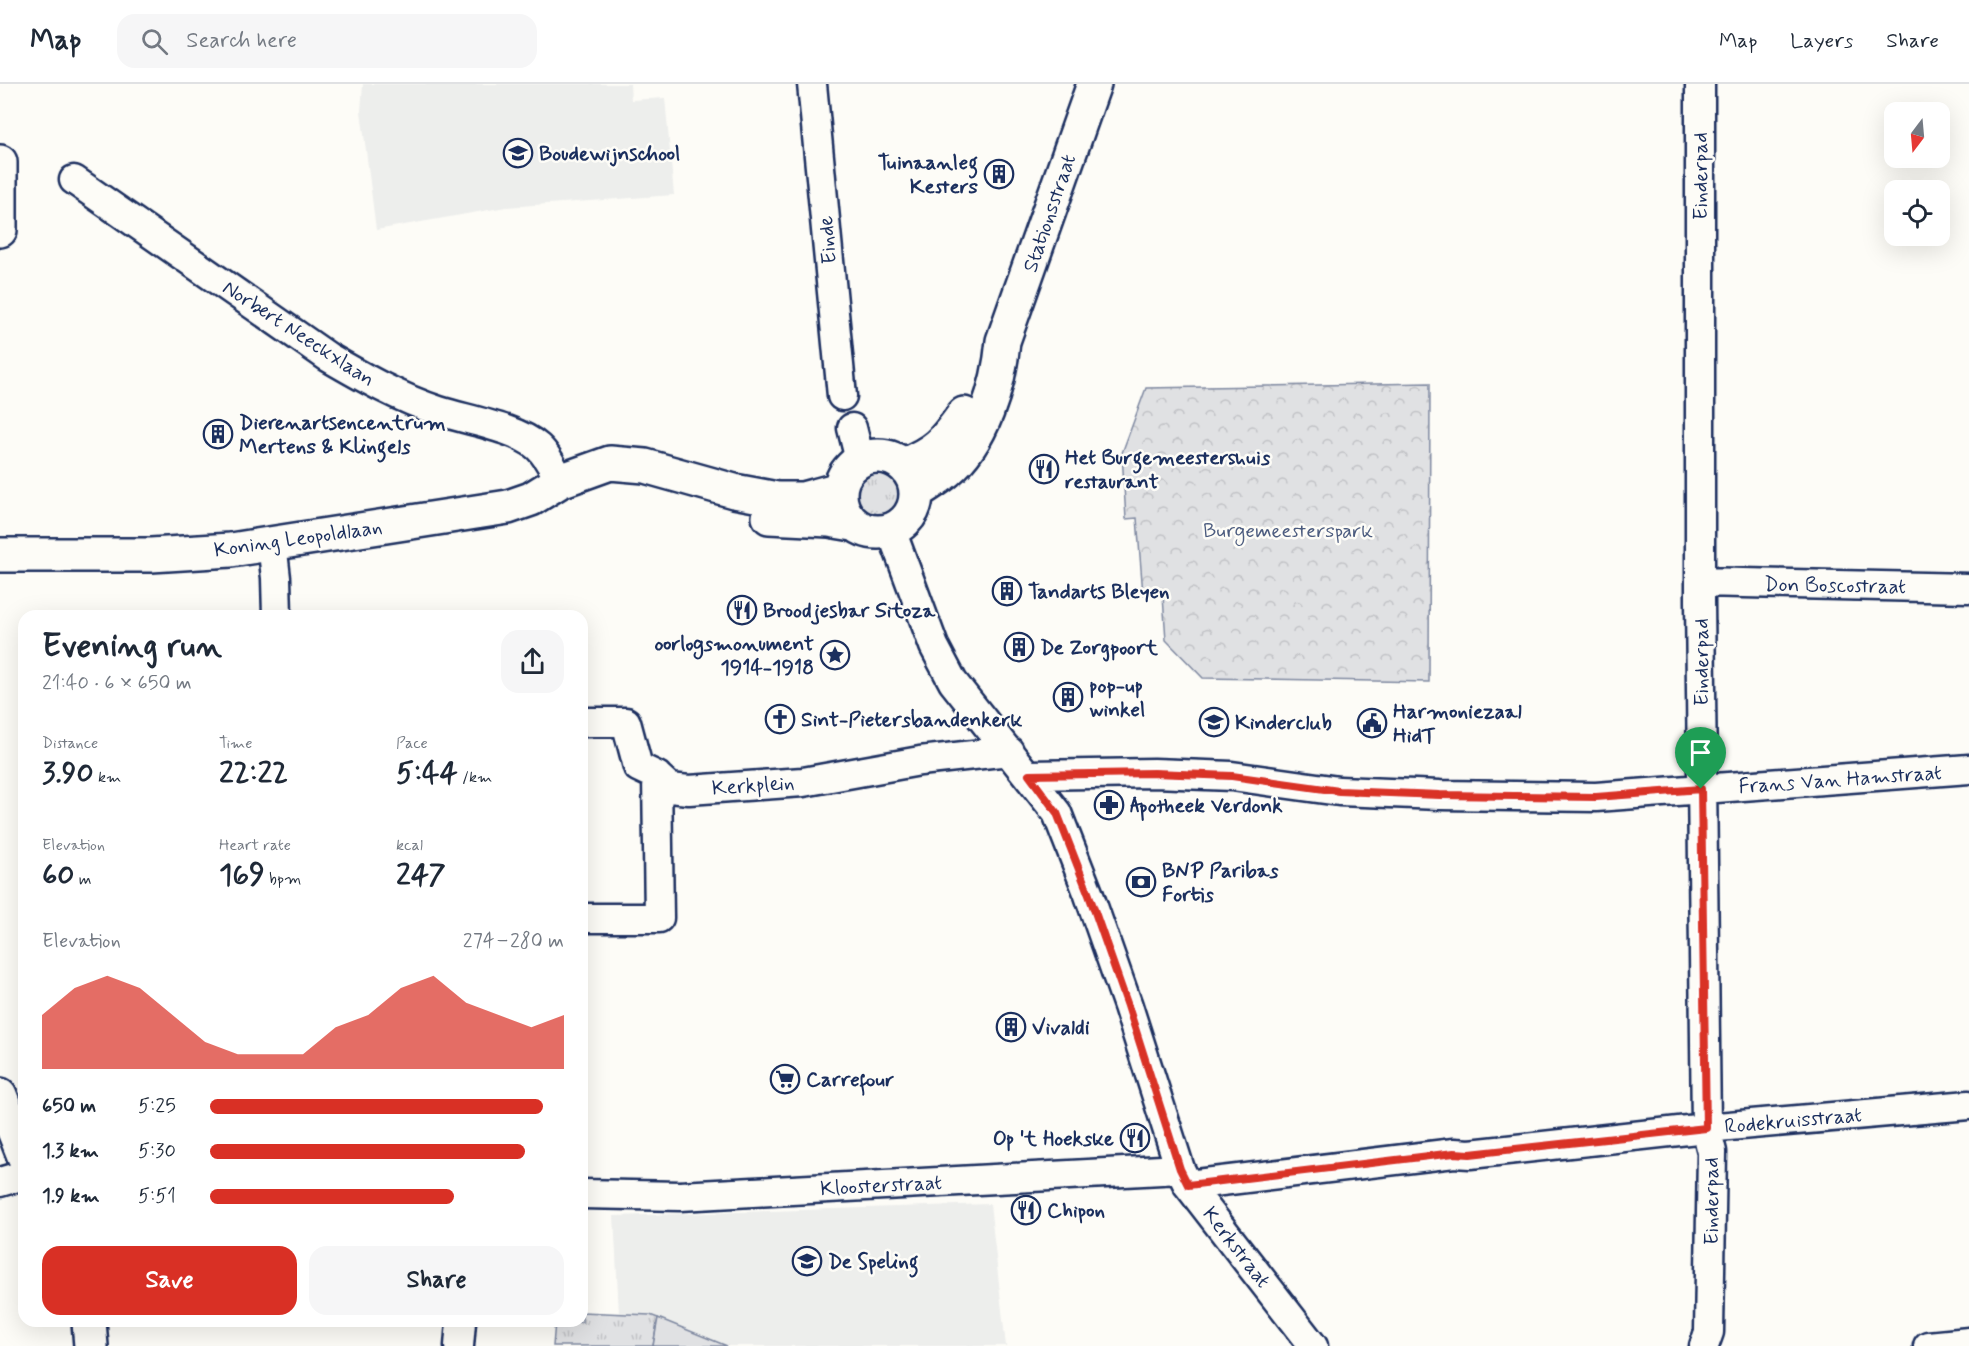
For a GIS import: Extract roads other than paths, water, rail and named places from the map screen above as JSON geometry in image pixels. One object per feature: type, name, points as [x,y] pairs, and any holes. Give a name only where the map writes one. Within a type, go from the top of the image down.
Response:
[{"type":"main road","name":"Stationsstraat","points":[[910,478],[948,470],[967,448],[981,424],[1001,366],[1003,341],[1094,84]]},
{"type":"main road","points":[[0,162],[0,230]]},
{"type":"main road","points":[[732,500],[760,516],[829,520],[853,524],[865,530],[877,532],[891,530],[908,519],[913,511],[910,478],[890,457],[874,455],[860,460],[850,467],[843,477],[840,502],[845,514],[853,524]]},
{"type":"main road","points":[[573,476],[646,485],[732,500],[803,499],[840,489]]},
{"type":"main road","name":"Koning Leopoldlaan","points":[[0,555],[151,555],[231,550],[508,507],[531,499],[573,476]]},
{"type":"main road","points":[[0,1095],[18,1141]]},
{"type":"main road","points":[[89,1327],[91,1346]]},
{"type":"street","name":"Einde","points":[[812,84],[842,396]]},
{"type":"street","name":"Einderpad","points":[[1700,84],[1701,789],[1706,1128],[1712,1152],[1709,1332],[1704,1346]]},
{"type":"street","name":"Norbert Neeckxlaan","points":[[74,180],[328,357],[396,395],[438,411],[516,434],[537,445],[573,476]]},
{"type":"street","points":[[852,428],[860,460]]},
{"type":"street","points":[[891,530],[934,646],[953,682],[1029,775]]},
{"type":"street","points":[[272,543],[277,610]]},
{"type":"street","name":"Don Boscostraat","points":[[1700,582],[1969,588]]},
{"type":"street","name":"Kerkplein","points":[[588,722],[626,722],[638,767],[657,776],[670,788],[689,790],[802,782],[920,761],[1009,751]]},
{"type":"street","name":"Frans Van Hamstraat","points":[[1029,775],[1154,773],[1232,776],[1339,791],[1596,797],[1969,769]]},
{"type":"street","name":"Kerkstraat","points":[[1029,775],[1057,813],[1089,895],[1184,1177],[1313,1346]]},
{"type":"street","points":[[588,918],[659,918],[657,776]]},
{"type":"street","name":"Rodekruisstraat","points":[[1184,1177],[1454,1153],[1470,1154],[1706,1128],[1969,1105]]},
{"type":"street","points":[[0,1182],[18,1176]]},
{"type":"street","name":"Kloosterstraat","points":[[588,1194],[680,1196],[1184,1177]]},
{"type":"street","points":[[459,1346],[461,1327]]},
{"type":"street","points":[[1928,1346],[1969,1342]]},
{"type":"place","name":"Boudewijnschool","points":[[518,153]]},
{"type":"place","name":"Tuinaanleg Kesters","points":[[999,174]]},
{"type":"place","name":"Dierenartsencentrum Mertens & Klingels","points":[[218,434]]},
{"type":"place","name":"Het Burgemeestershuis restaurant","points":[[1044,469]]},
{"type":"place","name":"Tandarts Bleyen","points":[[1007,591]]},
{"type":"place","name":"Broodjesbar Sitoza","points":[[742,610]]},
{"type":"place","name":"De Zorgpoort","points":[[1019,647]]},
{"type":"place","name":"oorlogsmonument 1914-1918","points":[[835,655]]},
{"type":"place","name":"pop-up winkel","points":[[1068,697]]},
{"type":"place","name":"Sint-Pietersbandenkerk","points":[[780,719]]},
{"type":"place","name":"Kinderclub","points":[[1214,722]]},
{"type":"place","name":"Harmoniezaal HidT","points":[[1372,723]]},
{"type":"place","name":"Apotheek Verdonk","points":[[1109,805]]},
{"type":"place","name":"BNP Paribas Fortis","points":[[1141,882]]},
{"type":"place","name":"Vivaldi","points":[[1011,1027]]},
{"type":"place","name":"Carrefour","points":[[785,1079]]},
{"type":"place","name":"Op 't Hoekske","points":[[1135,1138]]},
{"type":"place","name":"Chipon","points":[[1026,1210]]},
{"type":"place","name":"De Speling","points":[[807,1261]]},
{"type":"park label","name":"Burgemeesterspark","points":[[1288,530]]}]
